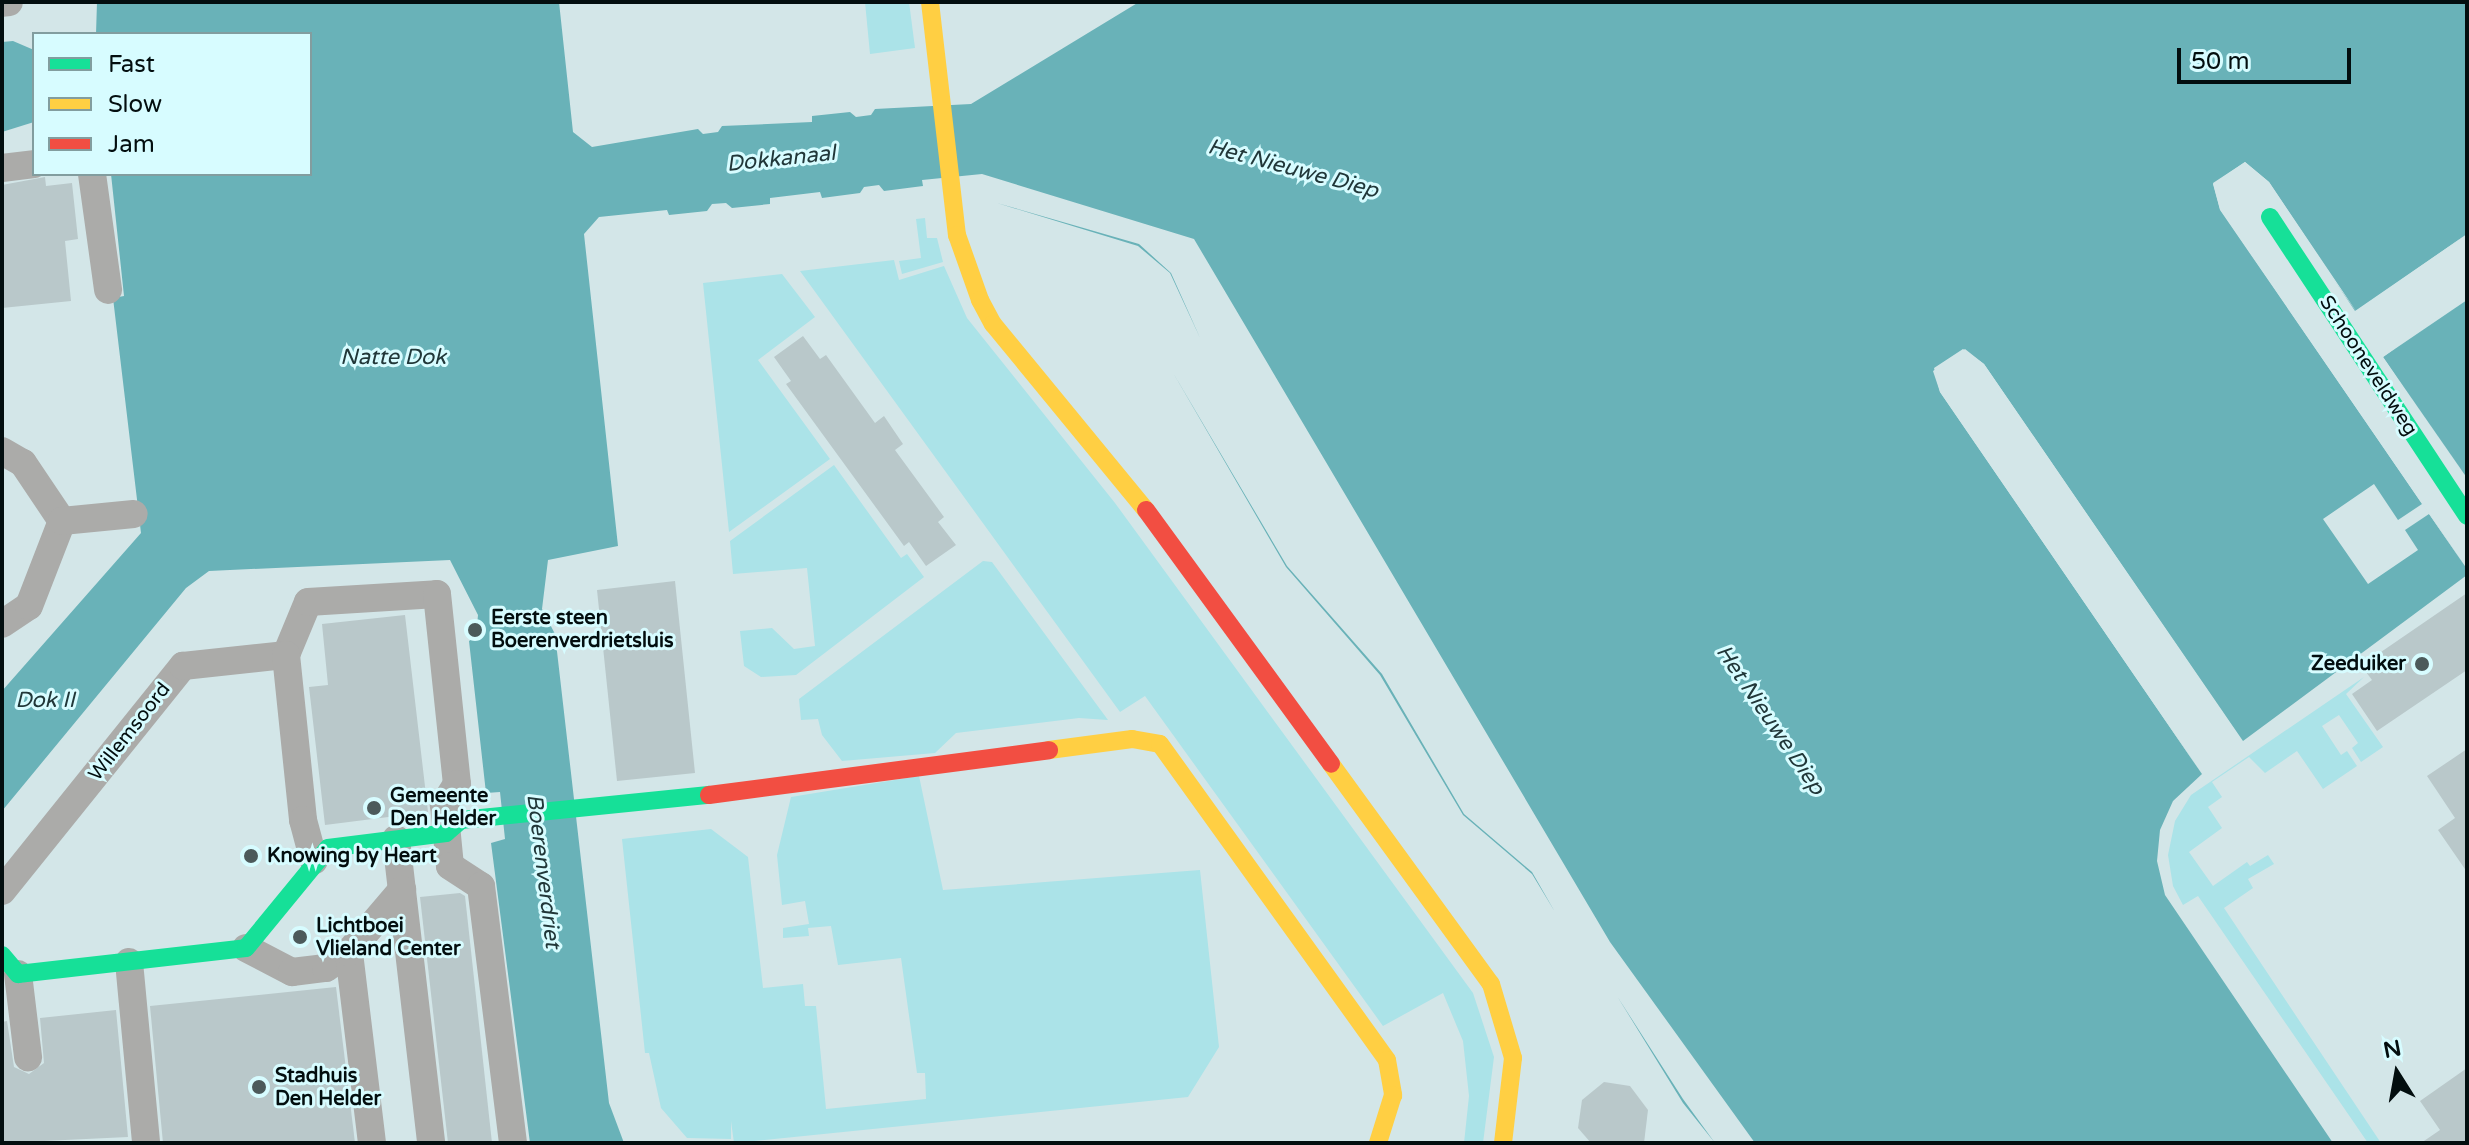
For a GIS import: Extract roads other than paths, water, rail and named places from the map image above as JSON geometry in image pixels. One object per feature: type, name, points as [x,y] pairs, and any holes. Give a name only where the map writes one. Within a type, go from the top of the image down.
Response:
[{"type":"street","points":[[2,3],[9,2]]},
{"type":"street","points":[[930,2],[949,177],[963,258],[993,324],[1141,504],[1494,973],[1513,1058],[1503,1143]]},
{"type":"street","points":[[933,32],[946,2]]},
{"type":"street","points":[[2,168],[32,164]]},
{"type":"street","points":[[92,176],[108,290]]},
{"type":"street","name":"Schooneveldweg","points":[[2270,217],[2467,516]]},
{"type":"street","points":[[2,451],[23,463],[62,521]]},
{"type":"street","points":[[62,521],[134,514]]},
{"type":"street","points":[[2,624],[29,606],[62,521]]},
{"type":"street","points":[[314,861],[303,820],[286,655],[308,602],[437,594],[457,784],[444,805],[454,827],[450,866],[481,886],[513,1143]]},
{"type":"street","name":"Willemsoord","points":[[2,891],[183,666],[286,655]]},
{"type":"street","points":[[246,948],[314,861],[328,848],[346,843],[396,839],[503,816],[1132,739],[1160,744],[1387,1060],[1393,1095],[1378,1143]]},
{"type":"street","points":[[396,839],[431,1143]]},
{"type":"street","points":[[28,1057],[10,965],[129,962],[246,948],[292,972],[326,968],[349,952],[402,890]]},
{"type":"street","points":[[349,952],[372,1143]]},
{"type":"street","points":[[129,962],[146,1143]]},
{"type":"water","points":[[97,2],[559,2],[573,132],[592,147],[698,129],[703,134],[718,132],[722,126],[812,122],[812,116],[850,112],[856,117],[871,115],[875,109],[971,104],[1139,2],[2467,2],[2467,234],[2355,311],[2269,182],[2245,162],[2213,184],[2220,210],[2467,569],[2467,575],[2243,741],[1984,364],[1965,349],[1933,371],[1940,392],[2202,774],[2173,801],[2160,830],[2157,861],[2165,895],[2333,1143],[1755,1143],[1610,942],[1194,239],[982,174],[922,180],[923,186],[884,191],[879,185],[864,187],[860,193],[822,198],[820,192],[770,198],[770,204],[732,208],[726,203],[712,204],[707,211],[669,215],[667,210],[599,217],[584,234],[618,546],[548,560],[542,609],[555,634],[609,1103],[624,1143],[530,1143],[491,843],[505,839],[500,792],[486,793],[469,641],[476,636],[478,615],[450,560],[209,571],[186,588],[2,811],[2,691],[141,533],[113,298],[124,296],[111,176],[312,176],[312,32],[96,32]]},
{"type":"water","points":[[13,41],[32,49],[32,123],[2,132],[2,42]]},
{"type":"water","points":[[997,203],[1139,244],[1171,273],[1201,340],[1170,273],[1138,246]]},
{"type":"water","points":[[2467,300],[2467,478],[2383,357]]},
{"type":"water","points":[[1172,371],[1287,566],[1382,674],[1464,814],[1532,872],[1555,912],[1532,874],[1463,815],[1380,675],[1286,567]]},
{"type":"water","points":[[1617,996],[1683,1099],[1715,1143],[1683,1103]]},
{"type":"place","name":"Eerste steen Boerenverdrietsluis","points":[[475,630]]},
{"type":"place","name":"Zeeduiker","points":[[2422,664]]},
{"type":"place","name":"Gemeente Den Helder","points":[[374,808]]},
{"type":"place","name":"Knowing by Heart","points":[[251,856]]},
{"type":"place","name":"Lichtboei Vlieland Center","points":[[300,937]]},
{"type":"place","name":"Stadhuis Den Helder","points":[[259,1087]]},
{"type":"water label","name":"Dokkanaal","points":[[781,159]]},
{"type":"water label","name":"Het Nieuwe Diep","points":[[1293,169]]},
{"type":"water label","name":"Natte Dok","points":[[393,358]]},
{"type":"water label","name":"Dok II","points":[[45,701]]},
{"type":"water label","name":"Het Nieuwe Diep","points":[[1770,720]]},
{"type":"water label","name":"Boerenverdriet","points":[[543,871]]}]
